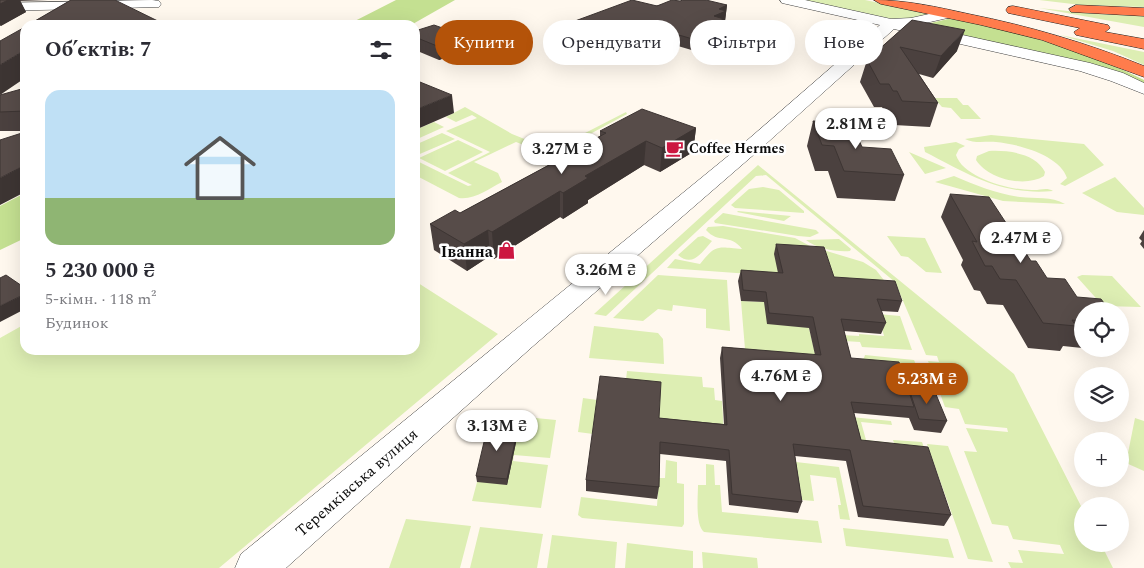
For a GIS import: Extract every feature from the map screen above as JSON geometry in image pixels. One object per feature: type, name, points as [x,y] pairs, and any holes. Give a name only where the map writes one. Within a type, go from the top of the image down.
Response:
[{"type":"highway","points":[[923,0],[1144,44]]},
{"type":"highway","points":[[1004,4],[1144,12]]},
{"type":"highway","points":[[1004,4],[1144,36]]},
{"type":"highway","points":[[947,14],[1047,36],[1115,58],[1144,72]]},
{"type":"street","points":[[787,0],[886,12],[1084,67],[1117,77],[1144,89]]},
{"type":"street","points":[[0,7],[161,2],[137,16],[141,18]]},
{"type":"street","points":[[886,12],[911,22],[947,14]]},
{"type":"street","name":"Теремківська вулиця","points":[[256,568],[521,340],[751,147],[886,12]]},
{"type":"green space","points":[[396,0],[455,0],[420,20],[357,20]]},
{"type":"green space","points":[[803,0],[865,0],[933,14],[903,20]]},
{"type":"green space","points":[[1039,0],[1144,0],[1144,7],[1081,5]]},
{"type":"green space","points":[[1039,8],[1097,14],[1144,16],[1144,27]]},
{"type":"green space","points":[[948,19],[997,28],[1072,50],[1144,80],[1144,88],[925,28],[922,25]]},
{"type":"green space","points":[[1060,35],[1144,52],[1144,65],[1113,51]]},
{"type":"green space","points":[[934,98],[957,98],[963,105],[968,105],[981,119],[961,119],[951,108],[942,107]]},
{"type":"green space","points":[[465,107],[512,134],[552,150],[626,112],[627,114],[557,150],[545,152],[516,142],[474,162],[498,173],[502,182],[476,196],[465,198],[459,198],[420,178],[420,162],[468,186],[472,185],[448,173],[490,152],[446,131],[477,118],[472,115],[456,122],[446,117]]},
{"type":"green space","points":[[434,122],[444,127],[420,138],[420,128]]},
{"type":"green space","points":[[442,133],[455,139],[420,154],[420,143]]},
{"type":"green space","points":[[991,135],[1084,144],[1104,165],[1065,186],[1060,184],[1067,178],[1063,170],[1056,163],[1037,152],[1005,143],[976,142],[965,139]]},
{"type":"green space","points":[[458,140],[483,152],[445,171],[420,158]]},
{"type":"green space","points":[[956,142],[965,146],[959,149],[956,155],[960,163],[989,182],[1025,190],[1046,189],[1053,191],[1035,192],[1001,187],[986,182],[925,152],[924,147]]},
{"type":"green space","points":[[989,151],[1012,152],[1028,157],[1041,166],[1045,172],[1044,176],[1036,180],[1027,181],[1007,180],[998,177],[982,167],[976,160],[977,156]]},
{"type":"green space","points":[[909,152],[946,168],[925,174]]},
{"type":"green space","points":[[758,165],[1014,374],[1076,497],[1074,497],[1074,552],[1105,552],[1113,568],[1011,568],[1008,562],[1023,563],[1018,550],[1064,554],[1060,545],[1013,539],[1008,526],[992,524],[964,451],[977,452],[966,428],[1008,432],[1007,428],[965,424],[959,409],[945,407],[928,361],[939,362],[937,356],[926,355],[895,282],[766,175],[756,176],[606,316],[594,314]]},
{"type":"green space","points":[[954,176],[1003,194],[1049,199],[1065,204],[1003,201],[935,182]]},
{"type":"green space","points":[[1115,177],[1144,208],[1144,215],[1117,212],[1082,193]]},
{"type":"green space","points":[[763,187],[779,190],[804,213],[735,208],[731,205],[749,189]]},
{"type":"green space","points":[[20,196],[20,240],[0,250],[0,206]]},
{"type":"green space","points":[[738,211],[791,216],[784,221]]},
{"type":"green space","points":[[723,213],[816,230],[819,233],[810,237],[798,236],[715,223],[714,221]]},
{"type":"green space","points":[[723,226],[795,238],[810,246],[863,262],[876,270],[887,284],[667,268],[675,259],[700,264],[710,253],[718,248],[742,249],[733,241],[715,237],[706,230],[708,227]]},
{"type":"green space","points":[[703,236],[712,241],[701,254],[688,260],[678,255],[698,237]]},
{"type":"green space","points":[[887,236],[925,238],[942,273],[926,272],[908,257],[901,256]]},
{"type":"green space","points":[[839,239],[851,249],[850,251],[827,249],[816,246],[806,240]]},
{"type":"green space","points":[[658,275],[727,280],[730,331],[706,328],[706,309],[673,305],[672,311],[658,309],[643,321],[613,318]]},
{"type":"green space","points":[[1082,275],[1112,276],[1141,307],[1129,307],[1129,302],[1099,302],[1077,277]]},
{"type":"green space","points":[[420,284],[498,334],[219,568],[0,568],[0,338],[20,327],[20,355],[420,355]]},
{"type":"green space","points":[[741,301],[764,302],[809,328],[818,366],[745,349]]},
{"type":"green space","points":[[878,314],[900,316],[912,350],[862,347],[860,342],[844,341],[842,335],[884,336]]},
{"type":"green space","points":[[594,326],[658,333],[663,339],[664,364],[589,358]]},
{"type":"green space","points":[[865,355],[914,360],[931,400],[906,398],[860,360]]},
{"type":"green space","points":[[627,371],[702,377],[703,387],[714,388],[715,400],[722,401],[724,435],[658,429],[625,389]]},
{"type":"green space","points":[[583,398],[597,400],[593,434],[578,432]]},
{"type":"green space","points":[[495,414],[556,420],[550,458],[514,455],[513,461],[548,465],[541,508],[472,501]]},
{"type":"green space","points":[[851,417],[891,421],[892,425],[861,422],[866,440],[894,443],[893,440],[922,442],[925,450],[857,443]]},
{"type":"green space","points":[[1135,418],[1144,421],[1144,471],[1129,464],[1129,448]]},
{"type":"green space","points":[[927,444],[948,446],[993,562],[968,559]]},
{"type":"green space","points":[[666,460],[677,462],[677,483],[684,484],[684,524],[682,527],[582,518],[578,515],[581,497],[657,506],[659,478],[665,478]]},
{"type":"green space","points":[[796,462],[839,467],[850,520],[840,519],[838,505],[841,505],[836,478],[810,475],[814,501],[802,500]]},
{"type":"green space","points":[[706,464],[714,465],[715,485],[720,485],[722,512],[818,521],[822,543],[704,532],[698,517],[698,485],[706,485]]},
{"type":"green space","points":[[406,519],[471,526],[460,568],[389,568]]},
{"type":"green space","points":[[480,527],[543,534],[537,568],[470,568]]},
{"type":"green space","points":[[843,528],[948,539],[954,558],[846,546]]},
{"type":"green space","points":[[552,535],[617,542],[615,568],[547,568]]},
{"type":"green space","points":[[627,543],[693,551],[693,568],[625,568]]},
{"type":"green space","points":[[702,552],[757,558],[758,568],[703,568]]},
{"type":"building","points":[[0,0],[8,0],[0,4]]},
{"type":"building","points":[[71,0],[115,0],[156,20],[37,20]]},
{"type":"building","points":[[632,0],[657,6],[672,0],[706,0],[727,5],[719,9],[726,11],[714,16],[724,19],[722,20],[690,20],[690,38],[680,35],[680,20],[578,20]]},
{"type":"building","points":[[912,20],[965,30],[941,56],[900,47],[938,103],[902,101],[897,91],[893,91],[889,84],[880,84],[870,65],[883,65],[883,46]]},
{"type":"building","points":[[435,25],[435,45],[420,39],[420,29]]},
{"type":"building","points":[[20,30],[20,53],[0,65],[0,41]]},
{"type":"building","points":[[420,82],[452,95],[420,108]]},
{"type":"building","points":[[20,89],[20,111],[0,112],[0,95]]},
{"type":"building","points":[[642,109],[696,128],[662,148],[646,141],[585,176],[588,178],[563,193],[560,191],[492,232],[488,230],[464,244],[430,224],[455,210],[460,213],[575,151],[573,151],[606,133],[600,131]]},
{"type":"building","points":[[813,121],[851,123],[862,147],[891,149],[904,175],[844,171],[834,146],[822,145]]},
{"type":"building","points":[[20,134],[20,168],[0,178],[0,140]]},
{"type":"building","points":[[950,194],[989,197],[1031,261],[1036,261],[1047,278],[1065,279],[1077,297],[1101,299],[1103,302],[1074,302],[1074,320],[1072,320],[1074,326],[1043,323],[1016,280],[1000,279],[992,266],[985,266],[972,241],[977,242]]},
{"type":"building","points":[[776,244],[824,247],[834,277],[895,281],[902,301],[877,299],[886,323],[841,319],[851,358],[899,362],[914,407],[851,402],[861,440],[928,447],[951,515],[863,506],[850,450],[793,444],[802,502],[732,494],[729,450],[660,442],[659,487],[586,480],[600,376],[661,382],[659,418],[727,425],[722,347],[821,355],[813,317],[769,313],[766,292],[743,290],[741,270],[783,273]]},
{"type":"building","points":[[6,275],[20,285],[20,296],[0,306],[0,278]]},
{"type":"building","points":[[909,389],[935,392],[947,421],[919,419]]},
{"type":"building","points":[[488,425],[518,428],[507,479],[476,476]]},
{"type":"place","name":"Coffee Hermes","points":[[675,148]]},
{"type":"place","name":"Іванна","points":[[507,251]]}]
